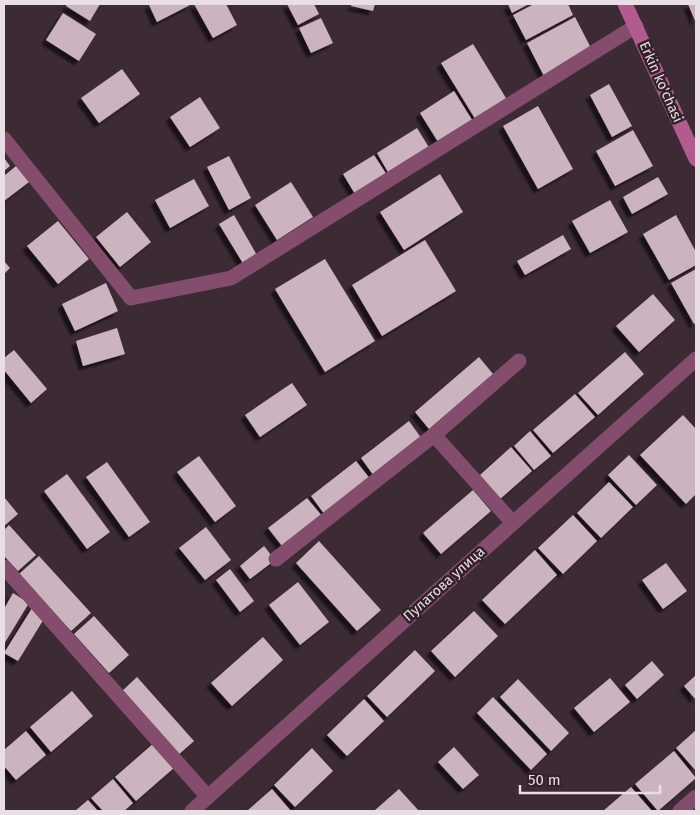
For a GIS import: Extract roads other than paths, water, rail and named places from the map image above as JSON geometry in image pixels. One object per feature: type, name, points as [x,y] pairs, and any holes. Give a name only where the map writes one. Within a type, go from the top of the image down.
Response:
[{"type":"main road","name":"Erkin ko'chasi","points":[[625,4],[696,159]]},
{"type":"street","points":[[4,139],[130,298],[231,278],[636,26]]},
{"type":"street","name":"Пулатова улица","points":[[192,811],[696,359]]},
{"type":"street","points":[[276,559],[434,436],[519,361]]},
{"type":"street","points":[[434,436],[513,522]]},
{"type":"street","points":[[4,567],[208,797]]},
{"type":"street","points":[[680,811],[696,797]]}]
